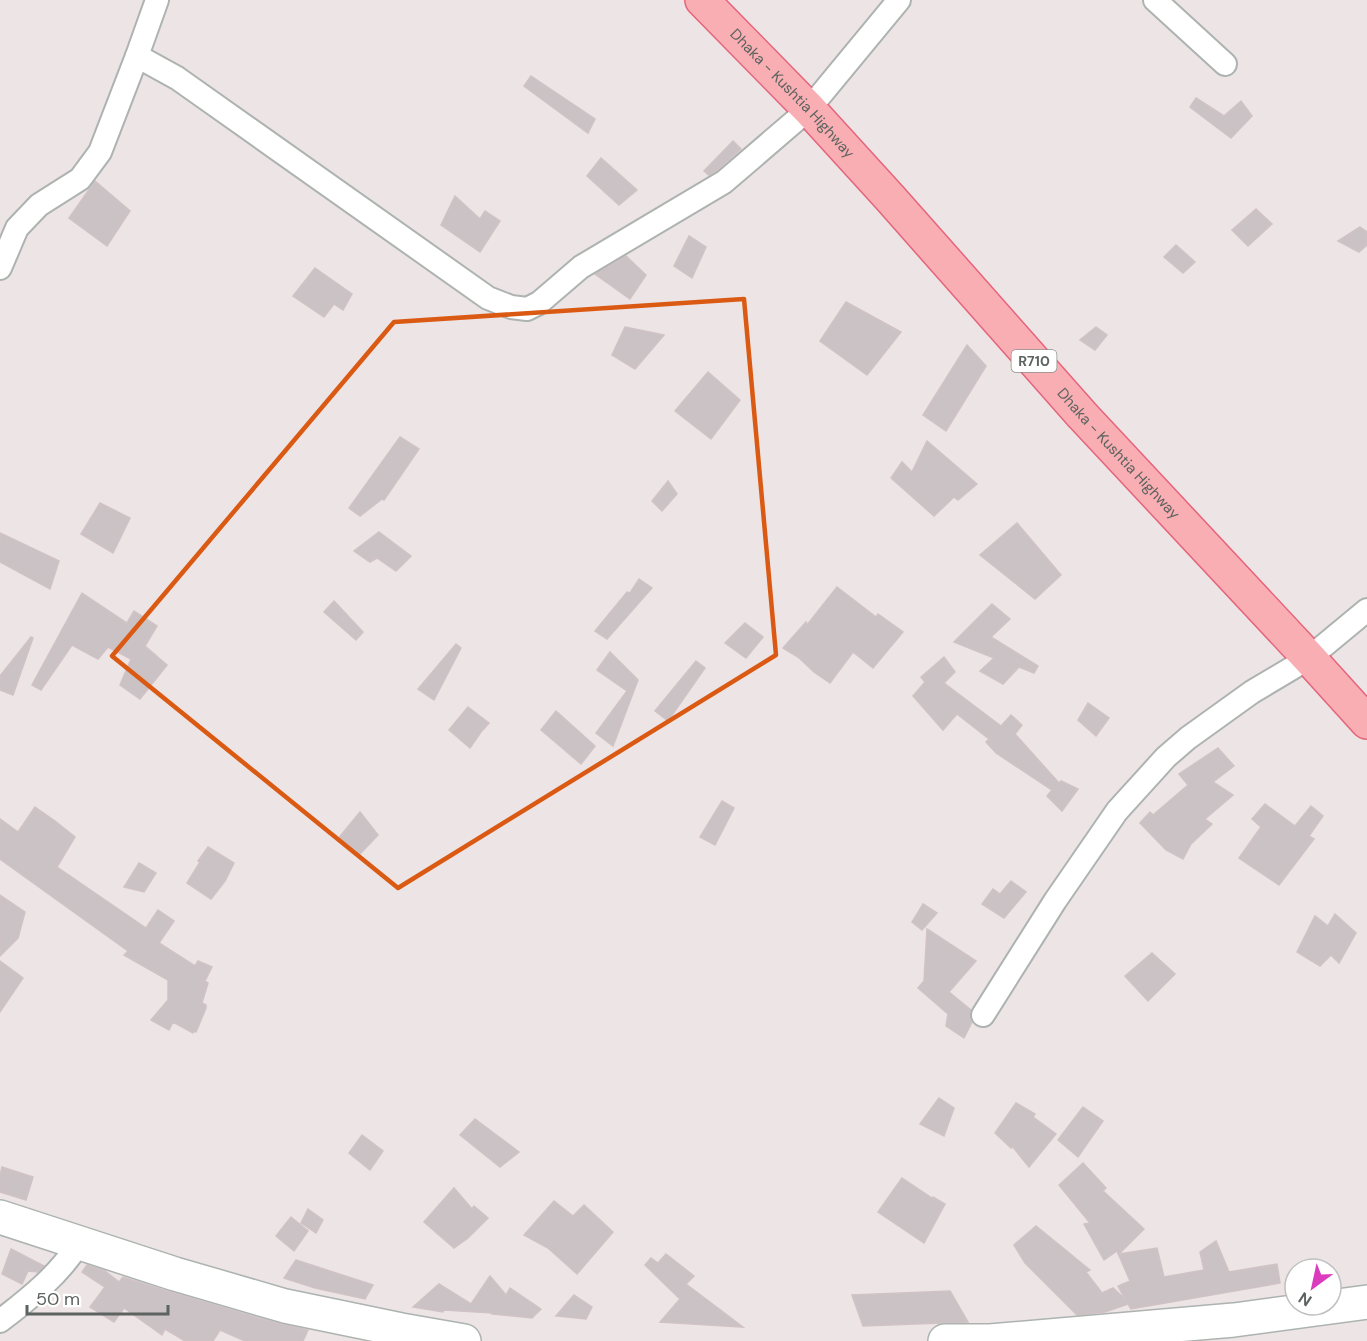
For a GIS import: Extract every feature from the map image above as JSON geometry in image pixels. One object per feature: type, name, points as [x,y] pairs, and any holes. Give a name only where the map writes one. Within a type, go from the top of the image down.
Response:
[{"type":"main road","name":"Dhaka - Kushtia Highway","points":[[702,0],[809,109],[1082,415],[1367,722]]},
{"type":"street","points":[[0,268],[17,228],[39,205],[80,179],[100,152],[157,0]]},
{"type":"street","points":[[137,56],[177,78],[488,298],[511,307],[527,309],[539,303],[581,267],[724,182],[809,109],[899,0]]},
{"type":"street","points":[[1155,0],[1225,64]]},
{"type":"street","points":[[983,1015],[1055,901],[1117,811],[1166,757],[1188,738],[1252,692],[1309,658],[1367,610]]},
{"type":"street","points":[[0,1217],[175,1274],[285,1306],[464,1341]]},
{"type":"street","points":[[0,1321],[52,1277],[71,1256],[79,1243]]},
{"type":"street","points":[[945,1341],[990,1341],[1234,1320],[1367,1302]]},
{"type":"highlighted area","points":[[744,299],[776,655],[398,888],[112,656],[394,322]]},
{"type":"building","points":[[531,76],[595,119],[588,133],[524,86]]},
{"type":"building","points":[[1196,98],[1224,116],[1241,101],[1252,116],[1231,138],[1190,107]]},
{"type":"building","points":[[733,141],[741,149],[716,171],[709,175],[704,171]]},
{"type":"building","points":[[601,158],[637,190],[619,205],[587,176]]},
{"type":"building","points":[[95,181],[130,211],[107,246],[69,218]]},
{"type":"building","points":[[455,196],[480,219],[485,211],[500,221],[480,252],[441,225]]},
{"type":"building","points":[[1256,209],[1272,224],[1248,246],[1232,230]]},
{"type":"building","points":[[1360,227],[1367,232],[1367,245],[1359,252],[1338,241]]},
{"type":"building","points":[[689,236],[706,247],[692,278],[674,266]]},
{"type":"building","points":[[1176,245],[1195,262],[1183,273],[1164,257]]},
{"type":"building","points":[[626,256],[646,275],[630,299],[595,274]]},
{"type":"building","points":[[315,268],[352,294],[343,310],[334,304],[324,317],[293,296]]},
{"type":"building","points":[[846,302],[901,332],[867,375],[820,341]]},
{"type":"building","points":[[625,327],[664,335],[635,369],[612,355]]},
{"type":"building","points":[[1096,327],[1107,335],[1095,350],[1080,340]]},
{"type":"building","points":[[967,345],[986,366],[946,431],[923,415]]},
{"type":"building","points":[[708,372],[740,400],[711,439],[675,411]]},
{"type":"building","points":[[400,437],[419,449],[384,500],[382,499],[360,516],[349,508]]},
{"type":"building","points":[[927,441],[977,484],[958,500],[954,497],[934,516],[891,478],[902,462],[912,472]]},
{"type":"building","points":[[668,481],[677,494],[662,511],[652,501]]},
{"type":"building","points":[[100,503],[130,518],[113,553],[81,534]]},
{"type":"building","points":[[1017,523],[1061,575],[1035,599],[980,555]]},
{"type":"building","points":[[379,532],[411,556],[396,571],[377,558],[370,562],[354,551]]},
{"type":"building","points":[[0,533],[59,561],[50,589],[0,562]]},
{"type":"building","points":[[639,579],[652,588],[607,639],[595,631],[627,592],[630,593]]},
{"type":"building","points":[[837,587],[876,617],[878,614],[903,632],[873,668],[853,652],[830,683],[783,648],[806,622],[807,625]]},
{"type":"building","points":[[82,593],[127,623],[134,611],[157,626],[145,646],[167,665],[140,699],[120,685],[131,659],[108,647],[98,659],[72,645],[41,690],[32,685]]},
{"type":"building","points":[[334,601],[363,632],[356,640],[324,612]]},
{"type":"building","points":[[992,604],[1010,619],[991,637],[1038,666],[1034,673],[1019,667],[1003,684],[980,671],[994,658],[954,642]]},
{"type":"building","points":[[745,623],[763,637],[746,658],[725,643]]},
{"type":"building","points":[[31,637],[33,638],[13,695],[0,690],[0,676]]},
{"type":"building","points":[[456,644],[461,648],[434,700],[418,689]]},
{"type":"building","points":[[610,652],[638,680],[613,746],[596,733],[627,691],[597,670]]},
{"type":"building","points":[[944,657],[955,672],[944,683],[1001,726],[1011,715],[1022,725],[1015,734],[1059,783],[1061,781],[1078,789],[1062,811],[1047,796],[1052,790],[996,753],[986,742],[989,739],[957,714],[943,730],[913,696],[925,682],[921,677]]},
{"type":"building","points":[[696,661],[705,668],[668,721],[655,711]]},
{"type":"building","points":[[1088,703],[1109,718],[1096,736],[1078,720]]},
{"type":"building","points":[[468,707],[489,723],[470,748],[449,730]]},
{"type":"building","points":[[556,711],[595,746],[581,764],[541,730]]},
{"type":"building","points":[[1218,748],[1234,766],[1213,782],[1233,795],[1205,819],[1212,824],[1191,844],[1183,859],[1166,850],[1140,823],[1150,812],[1153,815],[1188,785],[1179,774]]},
{"type":"building","points":[[722,801],[734,808],[715,845],[700,837]]},
{"type":"building","points":[[1265,804],[1295,826],[1311,806],[1323,816],[1309,836],[1314,839],[1279,885],[1239,858],[1261,827],[1252,819]]},
{"type":"building","points":[[35,807],[75,837],[57,867],[146,928],[158,910],[174,921],[159,943],[195,966],[198,961],[212,967],[205,981],[208,983],[202,1003],[206,1005],[206,1008],[196,1032],[193,1033],[173,1022],[169,1030],[151,1020],[168,1000],[168,980],[124,955],[128,951],[0,859],[0,819],[18,832]]},
{"type":"building","points":[[360,812],[378,835],[359,855],[337,840]]},
{"type":"building","points":[[208,847],[234,863],[225,881],[211,899],[187,883]]},
{"type":"building","points":[[139,863],[156,873],[144,892],[124,887]]},
{"type":"building","points":[[1011,881],[1026,892],[1004,918],[982,904],[993,889],[1000,894]]},
{"type":"building","points":[[0,895],[25,912],[18,938],[0,956]]},
{"type":"building","points":[[923,904],[937,913],[922,930],[912,922]]},
{"type":"building","points":[[1335,914],[1356,933],[1339,963],[1331,955],[1320,966],[1297,952],[1315,916],[1328,926]]},
{"type":"building","points":[[927,929],[976,961],[949,992],[971,1010],[972,1022],[964,1038],[946,1026],[948,1014],[918,988],[924,981]]},
{"type":"building","points":[[1152,953],[1175,974],[1148,1001],[1125,976]]},
{"type":"building","points":[[0,961],[23,978],[0,1012]]},
{"type":"building","points":[[939,1098],[954,1108],[944,1136],[920,1124]]},
{"type":"building","points":[[1016,1103],[1035,1114],[1033,1117],[1056,1134],[1029,1167],[1012,1146],[1011,1148],[995,1133]]},
{"type":"building","points":[[1083,1107],[1103,1121],[1078,1157],[1058,1140]]},
{"type":"building","points":[[475,1119],[519,1152],[500,1167],[460,1135]]},
{"type":"building","points":[[362,1135],[383,1151],[370,1170],[349,1153]]},
{"type":"building","points":[[1083,1163],[1106,1188],[1103,1191],[1144,1229],[1119,1254],[1157,1248],[1164,1277],[1204,1270],[1200,1252],[1216,1241],[1229,1272],[1277,1264],[1280,1283],[1131,1309],[1128,1304],[1105,1312],[1077,1315],[1025,1263],[1014,1245],[1036,1226],[1090,1270],[1086,1272],[1102,1293],[1113,1288],[1125,1299],[1118,1286],[1130,1281],[1117,1251],[1104,1260],[1084,1224],[1090,1223],[1059,1185]]},
{"type":"building","points":[[2,1167],[33,1177],[26,1200],[0,1192]]},
{"type":"building","points":[[902,1178],[945,1204],[924,1243],[878,1212]]},
{"type":"building","points":[[454,1188],[472,1209],[474,1206],[488,1218],[454,1248],[424,1222]]},
{"type":"building","points":[[554,1201],[573,1216],[584,1205],[613,1232],[577,1274],[548,1248],[524,1235]]},
{"type":"building","points":[[308,1209],[323,1220],[316,1233],[301,1223]]},
{"type":"building","points":[[291,1217],[308,1231],[294,1251],[276,1236]]},
{"type":"building","points":[[11,1249],[44,1266],[38,1272],[28,1271],[22,1284],[2,1274]]},
{"type":"building","points":[[666,1254],[694,1276],[686,1284],[743,1327],[660,1322],[680,1299],[645,1265],[651,1258],[658,1263]]},
{"type":"building","points":[[296,1260],[373,1285],[365,1299],[315,1288],[284,1278]]},
{"type":"building","points":[[87,1265],[105,1271],[119,1282],[123,1277],[280,1324],[308,1330],[303,1341],[245,1341],[220,1330],[213,1341],[185,1341],[165,1329],[162,1335],[124,1308],[114,1322],[90,1307],[105,1287],[82,1272]]},
{"type":"building","points":[[490,1276],[506,1295],[510,1288],[541,1309],[532,1318],[493,1313],[444,1310],[443,1312],[413,1307],[439,1284],[471,1304]]},
{"type":"building","points":[[950,1291],[968,1322],[863,1326],[852,1295]]},
{"type":"building","points":[[574,1295],[592,1307],[586,1319],[556,1316]]}]
